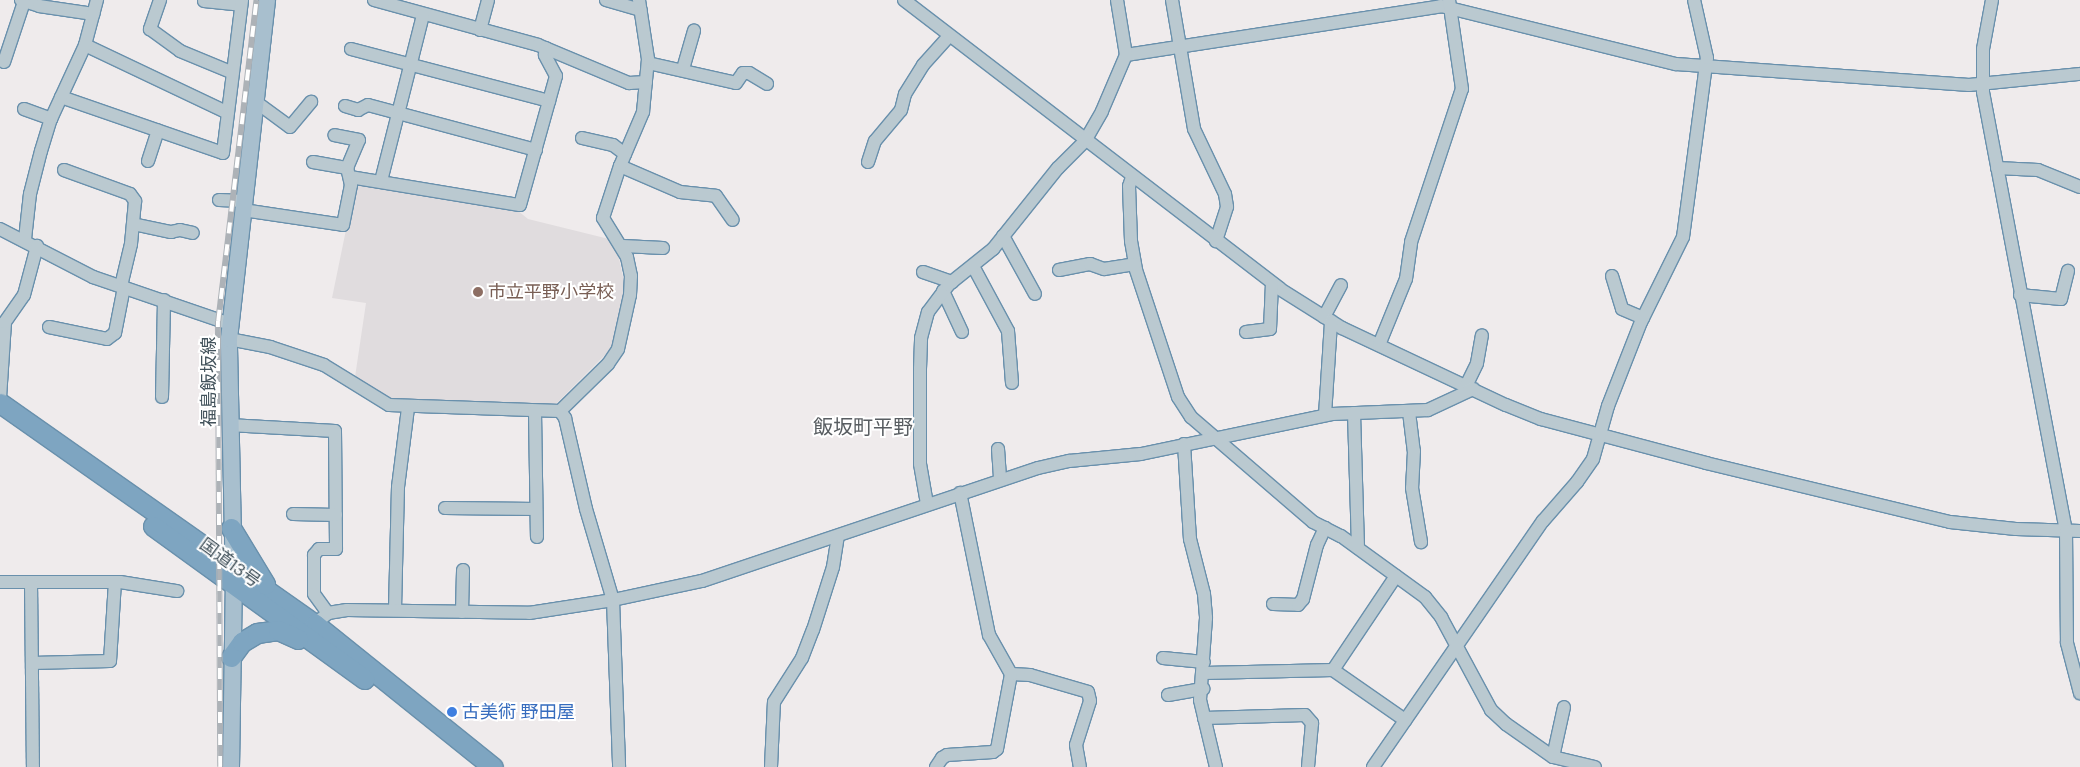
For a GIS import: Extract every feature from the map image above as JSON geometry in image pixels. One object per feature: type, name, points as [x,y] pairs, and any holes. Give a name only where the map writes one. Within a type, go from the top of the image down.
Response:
[{"type":"highway","name":"国道13号","points":[[0,403],[234,576],[381,692],[451,735]]},
{"type":"highway","name":"国道13号","points":[[0,419],[234,576],[322,618],[451,735],[493,767]]},
{"type":"highway","points":[[231,528],[272,594]]},
{"type":"highway","points":[[231,657],[248,637],[267,630],[278,630],[302,641],[381,692]]},
{"type":"main road","name":"福島飯坂線","points":[[231,767],[231,657],[234,576],[231,528],[229,331],[266,0]]},
{"type":"street","points":[[24,239],[30,194],[52,118],[85,45],[97,0]]},
{"type":"street","points":[[146,0],[159,2],[150,29],[180,50],[233,73]]},
{"type":"street","points":[[374,0],[546,48],[629,84],[646,82]]},
{"type":"street","points":[[480,30],[488,0]]},
{"type":"street","points":[[0,228],[24,239],[93,278],[164,300],[229,331],[324,365],[389,405],[408,408],[560,411],[608,364],[618,349],[631,276],[623,246],[604,218],[623,160],[644,112],[648,63],[640,5],[606,0]]},
{"type":"street","points":[[904,0],[1272,284],[1327,319],[1469,387],[1541,419],[1950,522],[2080,531]]},
{"type":"street","points":[[927,504],[920,464],[922,338],[928,312],[947,286],[973,266],[1003,236],[1085,141],[1102,111],[1126,55],[1117,0]]},
{"type":"street","points":[[1172,0],[1194,129],[1225,194],[1226,216],[1216,241]]},
{"type":"street","points":[[1373,767],[1456,643],[1543,521],[1577,482],[1593,459],[1608,406],[1643,318],[1683,237],[1707,48],[1694,0]]},
{"type":"street","points":[[1992,0],[1983,49],[1983,85],[2020,295],[2066,531],[2067,643],[2080,693]]},
{"type":"street","points":[[4,62],[22,1],[93,14]]},
{"type":"street","points":[[62,97],[223,153],[242,2],[204,1]]},
{"type":"street","points":[[1126,55],[1449,3],[1652,60],[1706,66],[1983,85],[2080,74]]},
{"type":"street","points":[[1379,345],[1406,279],[1411,242],[1462,90],[1449,3]]},
{"type":"street","points":[[381,181],[400,113],[423,15]]},
{"type":"street","points":[[682,69],[694,31]]},
{"type":"street","points":[[868,162],[875,141],[901,110],[905,94],[923,65],[949,36]]},
{"type":"street","points":[[85,45],[228,113]]},
{"type":"street","points":[[352,48],[550,101]]},
{"type":"street","points":[[313,162],[381,181],[520,205],[556,76],[546,55],[546,48]]},
{"type":"street","points":[[648,63],[682,69],[736,83],[743,72],[749,73],[767,84]]},
{"type":"street","points":[[256,102],[290,127],[311,102]]},
{"type":"street","points":[[345,106],[358,110],[368,105],[536,150]]},
{"type":"street","points":[[24,109],[52,118]]},
{"type":"street","points":[[148,161],[158,131]]},
{"type":"street","points":[[219,200],[343,225],[348,172],[359,140],[334,135]]},
{"type":"street","points":[[582,138],[613,145],[623,160],[680,192],[716,196],[733,220]]},
{"type":"street","points":[[1997,168],[2038,170],[2080,187]]},
{"type":"street","points":[[49,328],[107,339],[115,332],[133,224],[135,201],[130,194],[64,170]]},
{"type":"street","points":[[1132,177],[1129,186],[1131,240],[1135,264],[1178,397],[1212,438],[1325,528],[1358,548],[1425,597],[1456,643],[1491,710],[1553,757],[1595,767]]},
{"type":"street","points":[[133,224],[171,232],[180,230],[193,233]]},
{"type":"street","points":[[1003,236],[1035,294]]},
{"type":"street","points":[[0,398],[5,322],[24,295],[37,246]]},
{"type":"street","points":[[623,246],[663,248]]},
{"type":"street","points":[[1060,270],[1090,264],[1104,269],[1135,264]]},
{"type":"street","points":[[973,266],[1008,331],[1012,384]]},
{"type":"street","points":[[923,272],[947,286],[962,332]]},
{"type":"street","points":[[2020,295],[2061,299],[2068,272]]},
{"type":"street","points":[[1612,276],[1622,309],[1643,318]]},
{"type":"street","points":[[1246,332],[1270,329],[1272,284]]},
{"type":"street","points":[[1325,415],[1327,319],[1341,285]]},
{"type":"street","points":[[162,397],[164,300]]},
{"type":"street","points":[[229,425],[335,431],[336,549],[319,548],[314,555],[314,594],[322,618],[395,609],[529,613],[613,600],[702,581],[960,493],[1069,461],[1141,454],[1325,415],[1428,410],[1469,387],[1477,363],[1482,335]]},
{"type":"street","points":[[395,609],[398,488],[408,408]]},
{"type":"street","points":[[560,411],[565,418],[586,509],[613,600],[619,767]]},
{"type":"street","points":[[535,412],[537,537]]},
{"type":"street","points":[[1409,412],[1414,451],[1412,488],[1421,542]]},
{"type":"street","points":[[1354,413],[1358,548]]},
{"type":"street","points":[[1184,444],[1190,539],[1204,594],[1204,668],[1200,700],[1216,767]]},
{"type":"street","points":[[998,449],[1000,480]]},
{"type":"street","points":[[936,767],[942,758],[948,755],[997,749],[1011,674],[989,634],[960,493]]},
{"type":"street","points":[[445,508],[536,509]]},
{"type":"street","points":[[292,514],[336,515]]},
{"type":"street","points":[[1273,604],[1298,605],[1304,600],[1317,545],[1325,528]]},
{"type":"street","points":[[771,767],[774,702],[802,658],[813,630],[833,567],[838,536]]},
{"type":"street","points":[[462,612],[463,570]]},
{"type":"street","points":[[1333,670],[1396,576]]},
{"type":"street","points":[[0,582],[115,582],[177,591]]},
{"type":"street","points":[[31,582],[33,767]]},
{"type":"street","points":[[32,663],[110,661],[115,582]]},
{"type":"street","points":[[1163,658],[1204,668],[1333,670],[1405,720]]},
{"type":"street","points":[[1011,674],[1030,674],[1088,692],[1090,701],[1076,745],[1080,767]]},
{"type":"street","points":[[1168,696],[1202,689]]},
{"type":"street","points":[[1553,757],[1564,707]]},
{"type":"street","points":[[1204,718],[1305,715],[1312,723],[1308,767]]},
{"type":"shaded area","name":"市立平野小学校","points":[[356,181],[517,210],[528,219],[609,239],[618,254],[625,286],[611,349],[553,407],[388,399],[355,377],[366,303],[332,298]]},
{"type":"railway","points":[[220,767],[218,321],[256,0]]},
{"type":"place","name":"市立平野小学校","points":[[478,292]]},
{"type":"place","name":"古美術 野田屋","points":[[452,712]]},
{"type":"district","name":"飯坂町平野","points":[[863,427]]}]
